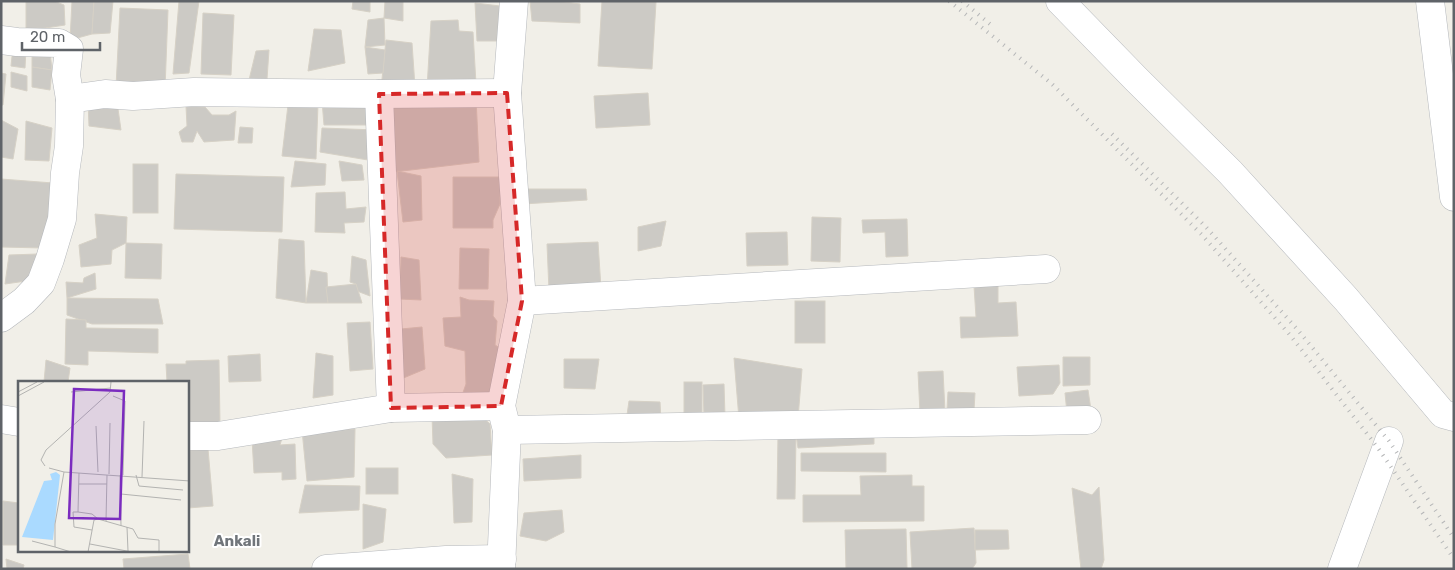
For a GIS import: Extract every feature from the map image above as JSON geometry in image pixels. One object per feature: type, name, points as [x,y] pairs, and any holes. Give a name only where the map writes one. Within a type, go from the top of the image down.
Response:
[{"type":"street","points":[[326,569],[446,560],[501,564],[504,418],[522,300],[507,93],[514,1]]},
{"type":"street","points":[[1060,1],[1230,172],[1346,299],[1444,414],[1454,417]]},
{"type":"street","points":[[1430,1],[1454,197]]},
{"type":"street","points":[[1,40],[59,43],[69,49],[66,75],[70,99],[69,146],[62,219],[52,251],[41,283],[24,301],[1,318]]},
{"type":"street","points":[[70,99],[105,94],[133,96],[194,92],[507,93]]},
{"type":"street","points":[[379,94],[391,408]]},
{"type":"street","points":[[522,300],[1046,269]]},
{"type":"street","points":[[189,436],[218,436],[391,408],[504,418],[1087,420]]},
{"type":"street","points":[[1,419],[18,422]]},
{"type":"street","points":[[1342,569],[1388,441]]},
{"type":"highlighted area","points":[[507,93],[522,301],[501,406],[391,408],[379,94]]},
{"type":"building","points":[[26,1],[54,1],[64,5],[65,25],[26,31]]},
{"type":"building","points":[[72,1],[94,1],[92,34],[70,40]]},
{"type":"building","points":[[94,1],[113,1],[110,33],[92,34]]},
{"type":"building","points":[[179,1],[199,1],[189,73],[173,74]]},
{"type":"building","points":[[353,1],[370,1],[370,12],[352,9]]},
{"type":"building","points":[[385,1],[403,1],[403,21],[384,18]]},
{"type":"building","points":[[530,1],[557,1],[580,4],[580,23],[532,21]]},
{"type":"building","points":[[602,1],[656,2],[652,69],[598,66]]},
{"type":"building","points":[[475,3],[500,6],[497,41],[477,41]]},
{"type":"building","points":[[120,8],[168,10],[165,89],[116,87]]},
{"type":"building","points":[[203,13],[234,15],[231,75],[201,74]]},
{"type":"building","points":[[384,18],[385,45],[365,47],[368,20]]},
{"type":"building","points":[[458,20],[459,31],[473,32],[476,84],[427,88],[431,21]]},
{"type":"building","points":[[314,29],[341,30],[345,63],[308,71]]},
{"type":"building","points":[[386,40],[412,43],[415,87],[381,89]]},
{"type":"building","points":[[13,47],[26,49],[25,68],[11,66]]},
{"type":"building","points":[[365,47],[385,50],[383,73],[368,74]]},
{"type":"building","points":[[269,50],[267,79],[249,80],[256,51]]},
{"type":"building","points":[[50,52],[52,70],[32,67],[32,54]]},
{"type":"building","points":[[32,67],[52,70],[50,90],[32,87]]},
{"type":"building","points":[[11,72],[27,76],[27,91],[11,87]]},
{"type":"building","points":[[1,73],[6,74],[3,105],[1,105]]},
{"type":"building","points":[[648,93],[650,125],[596,128],[594,96]]},
{"type":"building","points":[[476,98],[479,162],[385,173],[385,101]]},
{"type":"building","points":[[375,100],[375,125],[324,125],[322,101]]},
{"type":"building","points":[[88,102],[117,102],[121,130],[89,126]]},
{"type":"building","points":[[318,104],[316,159],[282,156],[288,105]]},
{"type":"building","points":[[186,106],[205,107],[212,115],[229,115],[236,111],[234,140],[204,142],[197,131],[193,142],[182,142],[179,132],[187,126]]},
{"type":"building","points":[[1,120],[18,129],[13,159],[1,157]]},
{"type":"building","points":[[26,121],[52,128],[49,161],[25,160]]},
{"type":"building","points":[[240,127],[253,128],[252,143],[238,143]]},
{"type":"building","points":[[322,128],[376,130],[374,161],[320,152]]},
{"type":"building","points":[[295,161],[326,164],[325,185],[291,187]]},
{"type":"building","points":[[339,161],[362,165],[364,180],[342,181]]},
{"type":"building","points":[[133,164],[158,164],[158,213],[133,213]]},
{"type":"building","points":[[397,171],[421,176],[422,220],[403,222]]},
{"type":"building","points":[[176,174],[284,177],[282,232],[174,229]]},
{"type":"building","points":[[453,177],[500,177],[500,204],[493,220],[493,228],[453,228]]},
{"type":"building","points":[[1,179],[53,183],[44,248],[1,247]]},
{"type":"building","points":[[525,189],[586,189],[587,200],[523,204]]},
{"type":"building","points":[[345,192],[346,209],[366,207],[364,222],[344,223],[345,233],[315,232],[316,193]]},
{"type":"building","points":[[95,214],[127,217],[126,243],[112,250],[111,264],[81,267],[79,245],[97,238]]},
{"type":"building","points":[[812,217],[841,218],[840,262],[811,261]]},
{"type":"building","points":[[907,219],[908,256],[886,257],[885,232],[863,233],[862,220]]},
{"type":"building","points":[[666,221],[661,246],[638,251],[638,227]]},
{"type":"building","points":[[787,232],[788,265],[747,266],[746,233]]},
{"type":"building","points":[[279,239],[304,241],[306,303],[276,298]]},
{"type":"building","points":[[598,242],[601,288],[549,291],[547,244]]},
{"type":"building","points":[[126,243],[162,244],[161,279],[125,278]]},
{"type":"building","points":[[460,248],[489,249],[488,289],[459,289]]},
{"type":"building","points":[[38,254],[33,280],[5,284],[9,255]]},
{"type":"building","points":[[352,256],[366,260],[370,296],[357,291],[356,284],[350,282]]},
{"type":"building","points":[[401,257],[419,260],[421,300],[400,299]]},
{"type":"building","points":[[311,270],[327,273],[328,303],[306,303]]},
{"type":"building","points":[[95,273],[96,289],[67,298],[66,282],[83,283],[84,278]]},
{"type":"building","points":[[356,284],[362,303],[328,303],[326,287]]},
{"type":"building","points":[[998,285],[998,303],[1016,302],[1018,336],[961,338],[960,317],[976,317],[974,286]]},
{"type":"building","points":[[460,297],[469,300],[494,301],[493,316],[497,321],[495,345],[500,348],[493,405],[459,404],[466,384],[465,351],[445,346],[443,318],[461,317]]},
{"type":"building","points":[[67,298],[158,299],[163,324],[92,324],[67,315]]},
{"type":"building","points":[[795,301],[825,301],[825,343],[795,343]]},
{"type":"building","points":[[66,319],[86,320],[86,328],[158,329],[158,353],[88,351],[88,365],[65,364]]},
{"type":"building","points":[[370,322],[373,369],[350,371],[347,323]]},
{"type":"building","points":[[422,327],[425,369],[401,379],[401,329]]},
{"type":"building","points":[[316,353],[333,356],[333,395],[313,398]]},
{"type":"building","points":[[260,354],[261,381],[229,382],[228,356]]},
{"type":"building","points":[[1063,357],[1090,357],[1090,385],[1063,386]]},
{"type":"building","points":[[734,358],[802,369],[798,418],[739,419]]},
{"type":"building","points":[[564,359],[599,359],[595,389],[564,388]]},
{"type":"building","points":[[46,360],[70,368],[68,381],[44,381]]},
{"type":"building","points":[[219,360],[220,426],[189,427],[189,381],[167,381],[166,364],[186,364],[186,361]]},
{"type":"building","points":[[1059,365],[1060,383],[1053,394],[1019,396],[1017,367]]},
{"type":"building","points":[[943,371],[945,412],[920,413],[918,372]]},
{"type":"building","points":[[684,382],[702,382],[702,423],[684,423]]},
{"type":"building","points":[[724,384],[725,417],[704,418],[703,385]]},
{"type":"building","points":[[1088,390],[1091,410],[1067,413],[1065,393]]},
{"type":"building","points":[[948,392],[975,393],[974,410],[947,409]]},
{"type":"building","points":[[629,401],[660,402],[661,421],[626,422]]},
{"type":"building","points":[[478,413],[490,424],[492,455],[446,458],[433,444],[432,415]]},
{"type":"building","points":[[355,429],[354,477],[307,481],[302,430]]},
{"type":"building","points":[[874,429],[874,444],[798,448],[796,434]]},
{"type":"building","points":[[778,434],[796,434],[795,499],[777,499]]},
{"type":"building","points":[[282,438],[280,445],[295,444],[296,479],[282,480],[282,472],[254,473],[252,439]]},
{"type":"building","points":[[208,449],[213,506],[189,508],[189,451]]},
{"type":"building","points":[[801,453],[886,453],[886,472],[801,471]]},
{"type":"building","points":[[581,455],[581,478],[524,481],[523,459]]},
{"type":"building","points":[[366,468],[398,468],[398,494],[366,494]]},
{"type":"building","points":[[452,474],[473,479],[472,522],[454,523]]},
{"type":"building","points":[[912,475],[912,486],[924,486],[924,521],[803,522],[803,495],[861,495],[860,476]]},
{"type":"building","points":[[305,485],[360,486],[359,510],[299,513]]},
{"type":"building","points":[[1099,487],[1104,560],[1101,569],[1081,569],[1072,488],[1092,495]]},
{"type":"building","points":[[3,501],[18,503],[18,545],[3,545]]},
{"type":"building","points":[[363,504],[386,509],[383,542],[363,549]]},
{"type":"building","points":[[562,510],[564,532],[546,541],[520,536],[524,513]]},
{"type":"building","points":[[974,528],[976,563],[972,569],[912,569],[910,532]]},
{"type":"building","points":[[906,529],[907,568],[846,569],[845,530]]},
{"type":"building","points":[[975,530],[1008,530],[1009,549],[975,550]]},
{"type":"building","points":[[188,554],[190,569],[124,569],[123,559]]},
{"type":"building","points":[[6,559],[24,565],[23,569],[7,569]]},
{"type":"railway","points":[[949,1],[1052,84],[1202,235],[1290,335],[1378,448],[1454,559]]},
{"type":"railway","points":[[962,1],[990,24]]},
{"type":"railway","points":[[1112,134],[1206,227],[1297,329],[1389,441],[1454,538]]},
{"type":"district","name":"Ankali","points":[[237,541]]}]
